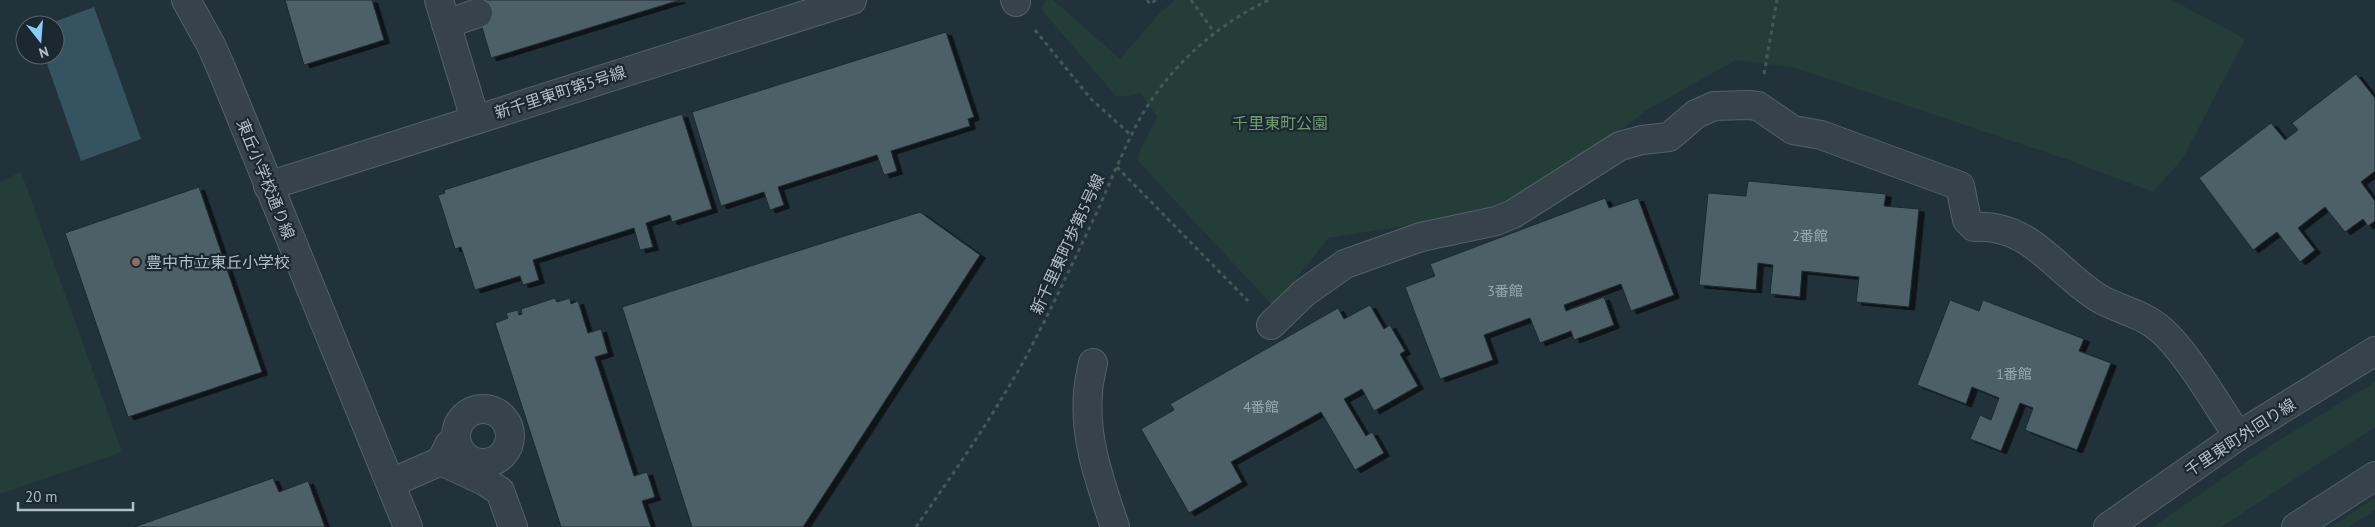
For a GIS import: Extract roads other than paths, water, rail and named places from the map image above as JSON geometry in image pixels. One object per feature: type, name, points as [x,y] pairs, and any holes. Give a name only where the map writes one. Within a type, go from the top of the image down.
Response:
[{"type":"street","name":"東丘小学校通り線","points":[[186,0],[215,53],[408,527]]},
{"type":"street","name":"新千里東町第5号線","points":[[268,186],[475,119],[805,7],[852,0]]},
{"type":"street","points":[[475,119],[443,12],[478,14]]},
{"type":"street","points":[[1271,325],[1304,293],[1345,264],[1421,236],[1496,221],[1513,214],[1620,146],[1642,140],[1669,137],[1696,114],[1714,106],[1758,106],[1793,130],[1821,135],[1960,186],[1967,220],[1974,227],[1988,226],[2013,232],[2032,242],[2073,280],[2103,300],[2133,312],[2160,329],[2193,370],[2238,436]]},
{"type":"street","name":"千里東町外回り線","points":[[2108,527],[2238,436],[2375,351]]},
{"type":"street","points":[[1093,363],[1088,393],[1088,420],[1093,459],[1115,527]]},
{"type":"street","points":[[391,483],[441,461],[462,418],[470,412],[480,409],[491,410],[500,415],[507,423],[510,434],[500,492],[513,527]]},
{"type":"street","points":[[457,428],[456,438],[459,448],[465,457],[475,462],[496,460],[504,454],[509,444]]},
{"type":"street","points":[[441,461],[500,492]]},
{"type":"street","points":[[2296,527],[2375,476]]},
{"type":"water","points":[[94,7],[141,139],[81,161],[47,65],[65,65],[65,18]]},
{"type":"place","name":"豊中市立東丘小学校","points":[[136,262]]},
{"type":"park label","name":"千里東町公園","points":[[1280,123]]}]
